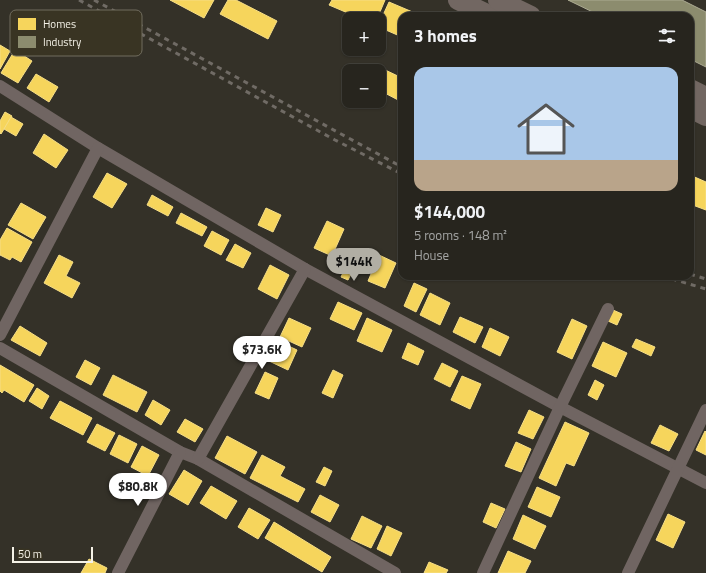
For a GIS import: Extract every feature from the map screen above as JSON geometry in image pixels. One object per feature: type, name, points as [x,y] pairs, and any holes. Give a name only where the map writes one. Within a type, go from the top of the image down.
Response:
[{"type":"highway","points":[[458,0],[483,12]]},
{"type":"highway","points":[[498,0],[523,12]]},
{"type":"highway","points":[[694,91],[706,96]]},
{"type":"highway","points":[[694,110],[706,116]]},
{"type":"street","points":[[0,86],[98,148],[305,269],[560,407],[706,483]]},
{"type":"street","points":[[0,335],[98,148]]},
{"type":"street","points":[[198,459],[305,269]]},
{"type":"street","points":[[483,573],[560,407],[608,309]]},
{"type":"street","points":[[0,348],[180,452],[198,459],[395,573]]},
{"type":"street","points":[[628,573],[706,410]]},
{"type":"street","points":[[118,573],[180,452]]},
{"type":"building: Homes","points":[[170,0],[214,0],[204,18]]},
{"type":"building: Homes","points":[[228,0],[236,0],[277,21],[268,39],[220,14]]},
{"type":"building: Homes","points":[[332,0],[385,0],[380,12],[346,12],[329,5]]},
{"type":"building: Homes","points":[[389,2],[413,12],[398,12],[398,35],[386,30],[386,12],[384,12]]},
{"type":"building: Homes","points":[[0,45],[10,51],[0,69]]},
{"type":"building: Homes","points":[[11,56],[24,56],[32,61],[18,83],[1,73]]},
{"type":"building: Homes","points":[[386,70],[398,76],[398,100],[386,94]]},
{"type":"building: Homes","points":[[36,74],[58,87],[49,102],[27,88]]},
{"type":"building: Homes","points":[[5,112],[12,116],[1,134],[0,121]]},
{"type":"building: Homes","points":[[11,117],[23,124],[16,136],[4,129]]},
{"type":"building: Homes","points":[[44,134],[68,150],[56,168],[33,153]]},
{"type":"building: Homes","points":[[107,173],[127,184],[112,208],[93,197]]},
{"type":"building: Homes","points":[[694,177],[706,182],[706,210],[694,206]]},
{"type":"building: Homes","points":[[152,195],[173,207],[168,216],[147,205]]},
{"type":"building: Homes","points":[[21,203],[46,217],[33,239],[8,225]]},
{"type":"building: Homes","points":[[266,208],[281,215],[273,232],[258,225]]},
{"type":"building: Homes","points":[[181,213],[207,227],[202,236],[176,223]]},
{"type":"building: Homes","points":[[327,221],[344,229],[332,256],[314,248]]},
{"type":"building: Homes","points":[[7,228],[32,242],[21,262],[12,257],[10,260],[0,255],[0,240]]},
{"type":"building: Homes","points":[[212,231],[229,240],[221,255],[204,246]]},
{"type":"building: Homes","points":[[235,244],[251,253],[243,268],[226,260]]},
{"type":"building: Homes","points":[[59,255],[73,262],[66,276],[80,283],[72,298],[44,283]]},
{"type":"building: Homes","points":[[379,255],[396,263],[385,288],[368,281]]},
{"type":"building: Homes","points":[[347,264],[354,268],[348,280],[341,277]]},
{"type":"building: Homes","points":[[270,265],[289,275],[277,299],[258,289]]},
{"type":"building: Homes","points":[[414,283],[427,289],[416,312],[404,306]]},
{"type":"building: Homes","points":[[430,293],[450,303],[440,325],[420,315]]},
{"type":"building: Homes","points":[[338,302],[362,313],[354,330],[330,319]]},
{"type":"building: Homes","points":[[613,310],[622,314],[617,325],[608,321]]},
{"type":"building: Homes","points":[[460,317],[483,327],[475,343],[453,332]]},
{"type":"building: Homes","points":[[289,318],[311,328],[302,347],[280,337]]},
{"type":"building: Homes","points":[[367,318],[392,330],[382,352],[357,341]]},
{"type":"building: Homes","points":[[572,319],[587,326],[572,359],[557,352]]},
{"type":"building: Homes","points":[[20,326],[47,343],[40,356],[11,340]]},
{"type":"building: Homes","points":[[490,328],[509,337],[500,356],[482,347]]},
{"type":"building: Homes","points":[[636,339],[655,347],[651,356],[632,347]]},
{"type":"building: Homes","points":[[278,341],[297,350],[288,370],[269,361]]},
{"type":"building: Homes","points":[[603,342],[627,353],[616,377],[592,366]]},
{"type":"building: Homes","points":[[408,343],[424,351],[418,365],[402,358]]},
{"type":"building: Homes","points":[[85,360],[100,368],[91,385],[76,377]]},
{"type":"building: Homes","points":[[442,363],[458,371],[450,387],[434,379]]},
{"type":"building: Homes","points":[[0,365],[34,385],[24,402],[4,390],[2,393],[0,391]]},
{"type":"building: Homes","points":[[333,370],[343,375],[333,398],[322,393]]},
{"type":"building: Homes","points":[[265,372],[278,378],[269,399],[255,393]]},
{"type":"building: Homes","points":[[113,375],[147,392],[137,412],[103,395]]},
{"type":"building: Homes","points":[[462,376],[481,384],[470,409],[451,400]]},
{"type":"building: Homes","points":[[595,380],[604,385],[597,400],[588,395]]},
{"type":"building: Homes","points":[[37,388],[49,396],[42,409],[29,401]]},
{"type":"building: Homes","points":[[153,400],[170,410],[161,425],[145,415]]},
{"type":"building: Homes","points":[[60,401],[92,418],[83,435],[50,418]]},
{"type":"building: Homes","points":[[529,410],[544,417],[533,439],[518,433]]},
{"type":"building: Homes","points":[[185,419],[203,429],[195,442],[177,432]]},
{"type":"building: Homes","points":[[565,422],[589,433],[574,466],[566,463],[556,486],[539,478]]},
{"type":"building: Homes","points":[[97,424],[115,433],[105,451],[87,442]]},
{"type":"building: Homes","points":[[660,425],[678,434],[669,451],[651,443]]},
{"type":"building: Homes","points":[[705,431],[706,432],[706,455],[696,450]]},
{"type":"building: Homes","points":[[119,435],[137,444],[128,463],[110,454]]},
{"type":"building: Homes","points":[[227,436],[257,452],[245,474],[215,458]]},
{"type":"building: Homes","points":[[516,442],[531,449],[521,472],[505,466]]},
{"type":"building: Homes","points":[[142,446],[159,455],[148,476],[131,467]]},
{"type":"building: Homes","points":[[262,455],[285,467],[280,476],[305,489],[298,502],[250,478]]},
{"type":"building: Homes","points":[[324,467],[332,471],[325,486],[316,482]]},
{"type":"building: Homes","points":[[184,470],[202,481],[188,505],[169,494]]},
{"type":"building: Homes","points":[[211,486],[237,501],[226,519],[200,503]]},
{"type":"building: Homes","points":[[537,487],[560,497],[551,517],[528,507]]},
{"type":"building: Homes","points":[[320,495],[339,505],[330,522],[311,512]]},
{"type":"building: Homes","points":[[491,503],[505,509],[496,528],[483,522]]},
{"type":"building: Homes","points":[[249,508],[270,520],[258,539],[238,527]]},
{"type":"building: Homes","points":[[668,514],[685,522],[673,548],[656,540]]},
{"type":"building: Homes","points":[[523,515],[546,526],[535,549],[513,539]]},
{"type":"building: Homes","points":[[362,516],[382,526],[371,548],[351,539]]},
{"type":"building: Homes","points":[[274,522],[331,557],[322,572],[265,538]]},
{"type":"building: Homes","points":[[387,526],[402,533],[391,556],[377,549]]},
{"type":"building: Homes","points":[[508,551],[531,561],[525,573],[498,573]]},
{"type":"building: Homes","points":[[89,559],[107,568],[105,573],[81,573]]},
{"type":"building: Homes","points":[[429,562],[448,570],[446,573],[424,573]]},
{"type":"building: Industry","points":[[568,0],[682,0],[706,12],[706,67],[694,61],[694,12],[593,12]]},
{"type":"railway","points":[[79,0],[97,10]]},
{"type":"railway","points":[[94,0],[112,10]]},
{"type":"railway","points":[[142,26],[398,165]]},
{"type":"railway","points":[[142,34],[335,140],[398,172]]},
{"type":"railway","points":[[694,275],[706,279]]},
{"type":"railway","points":[[676,280],[706,289]]}]
